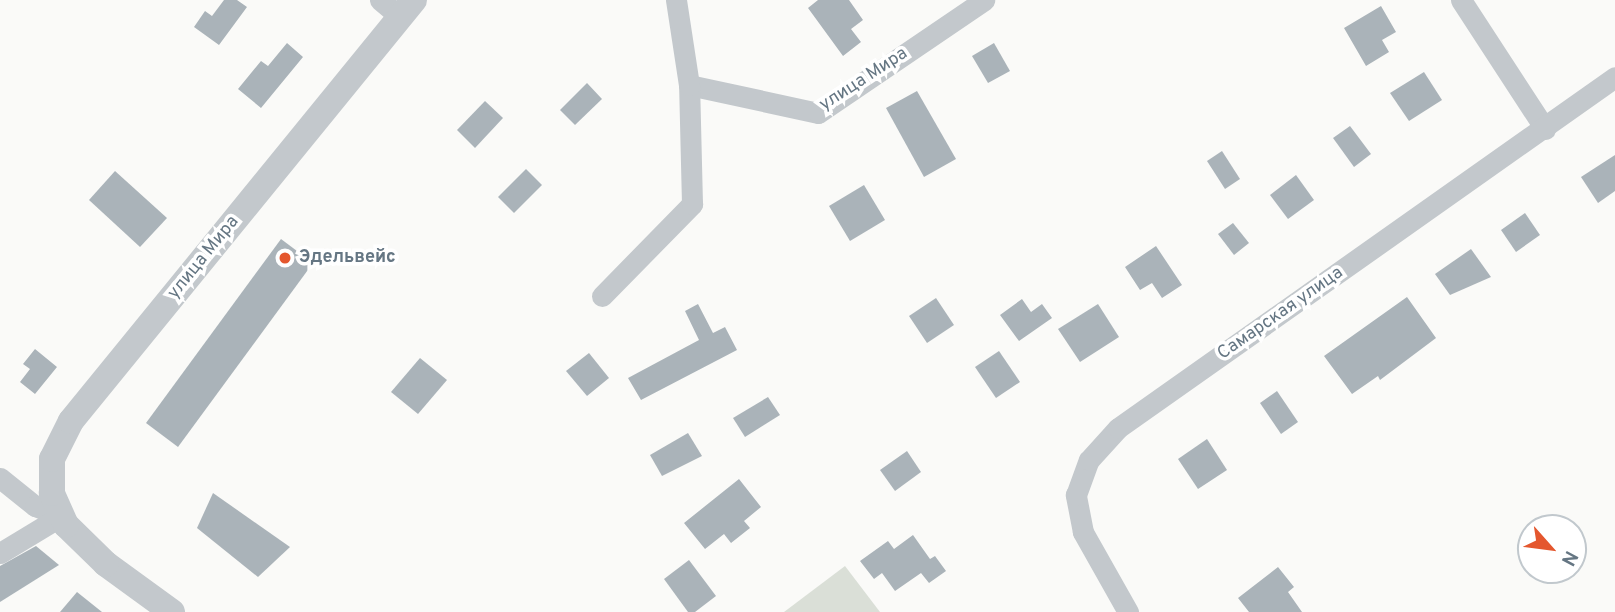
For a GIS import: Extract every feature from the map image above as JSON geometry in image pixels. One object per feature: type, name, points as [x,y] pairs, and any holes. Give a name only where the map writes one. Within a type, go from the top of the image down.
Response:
[{"type":"street","points":[[602,296],[692,204],[689,85],[676,0]]},
{"type":"street","name":"улица Мира","points":[[689,85],[818,113],[984,0]]},
{"type":"street","points":[[1461,0],[1545,129]]},
{"type":"street","name":"улица Мира","points":[[61,516],[52,493],[52,459],[71,421],[398,6]]},
{"type":"street","name":"Самарская улица","points":[[1128,612],[1083,532],[1076,495],[1089,460],[1118,429],[1615,77]]},
{"type":"street","points":[[0,478],[35,506],[61,516],[97,556],[172,612]]},
{"type":"street","points":[[0,553],[61,516]]},
{"type":"shaded area","points":[[845,566],[880,612],[784,612]]},
{"type":"building","points":[[224,0],[237,0],[247,7],[219,45],[194,27],[205,11],[212,16]]},
{"type":"building","points":[[818,0],[849,0],[863,20],[851,29],[861,42],[843,56],[808,8]]},
{"type":"building","points":[[1381,6],[1396,32],[1382,40],[1389,52],[1366,66],[1344,28]]},
{"type":"building","points":[[287,43],[303,57],[261,108],[238,89],[261,61],[268,66]]},
{"type":"building","points":[[994,43],[1010,71],[988,83],[972,56]]},
{"type":"building","points":[[1424,72],[1442,100],[1409,121],[1390,93]]},
{"type":"building","points":[[587,83],[602,99],[575,125],[560,110]]},
{"type":"building","points":[[917,91],[956,159],[924,177],[886,108]]},
{"type":"building","points":[[485,101],[503,118],[475,148],[457,130]]},
{"type":"building","points":[[1350,126],[1371,154],[1354,167],[1333,138]]},
{"type":"building","points":[[1222,151],[1240,179],[1225,189],[1207,161]]},
{"type":"building","points":[[1615,155],[1615,191],[1598,203],[1581,177]]},
{"type":"building","points":[[526,169],[542,185],[514,213],[498,197]]},
{"type":"building","points":[[115,171],[167,218],[140,247],[89,200]]},
{"type":"building","points":[[1296,175],[1314,200],[1288,219],[1270,195]]},
{"type":"building","points":[[864,185],[885,220],[850,241],[829,206]]},
{"type":"building","points":[[1525,213],[1540,235],[1516,252],[1501,230]]},
{"type":"building","points":[[1233,223],[1249,243],[1234,255],[1218,234]]},
{"type":"building","points":[[281,239],[313,263],[178,447],[146,423]]},
{"type":"building","points":[[1156,246],[1182,285],[1162,298],[1152,283],[1140,290],[1125,267]]},
{"type":"building","points":[[1471,249],[1491,277],[1450,295],[1435,274]]},
{"type":"building","points":[[1407,297],[1436,338],[1380,380],[1378,376],[1352,394],[1324,356]]},
{"type":"building","points":[[936,298],[954,325],[927,343],[909,316]]},
{"type":"building","points":[[1022,299],[1031,312],[1042,304],[1052,318],[1019,341],[1000,315]]},
{"type":"building","points":[[698,304],[713,333],[725,327],[737,350],[641,400],[628,378],[699,340],[685,311]]},
{"type":"building","points":[[1098,304],[1119,337],[1080,362],[1058,329]]},
{"type":"building","points":[[35,349],[57,367],[35,394],[20,382],[30,369],[23,364]]},
{"type":"building","points":[[999,351],[1020,382],[996,398],[975,367]]},
{"type":"building","points":[[589,353],[609,378],[587,396],[566,371]]},
{"type":"building","points":[[420,358],[447,380],[418,414],[391,392]]},
{"type":"building","points":[[1277,391],[1298,422],[1281,434],[1260,403]]},
{"type":"building","points":[[768,397],[780,415],[745,437],[733,418]]},
{"type":"building","points":[[688,433],[702,456],[662,476],[650,455]]},
{"type":"building","points":[[1207,439],[1227,470],[1198,489],[1178,459]]},
{"type":"building","points":[[907,451],[921,472],[895,491],[880,470]]},
{"type":"building","points":[[739,479],[761,507],[744,521],[750,528],[731,543],[724,534],[705,549],[684,523]]},
{"type":"building","points":[[213,493],[290,547],[258,577],[197,528]]},
{"type":"building","points":[[913,535],[930,559],[935,556],[946,571],[929,583],[921,573],[895,591],[882,573],[874,579],[860,561],[888,541],[894,549]]},
{"type":"building","points":[[36,546],[59,565],[0,602],[0,566]]},
{"type":"building","points":[[689,560],[716,596],[695,612],[688,612],[664,579]]},
{"type":"building","points":[[1278,567],[1294,587],[1288,592],[1302,612],[1249,612],[1238,598]]},
{"type":"building","points":[[77,592],[102,612],[60,612]]},
{"type":"place","name":"Эдельвейс","points":[[285,258]]}]
